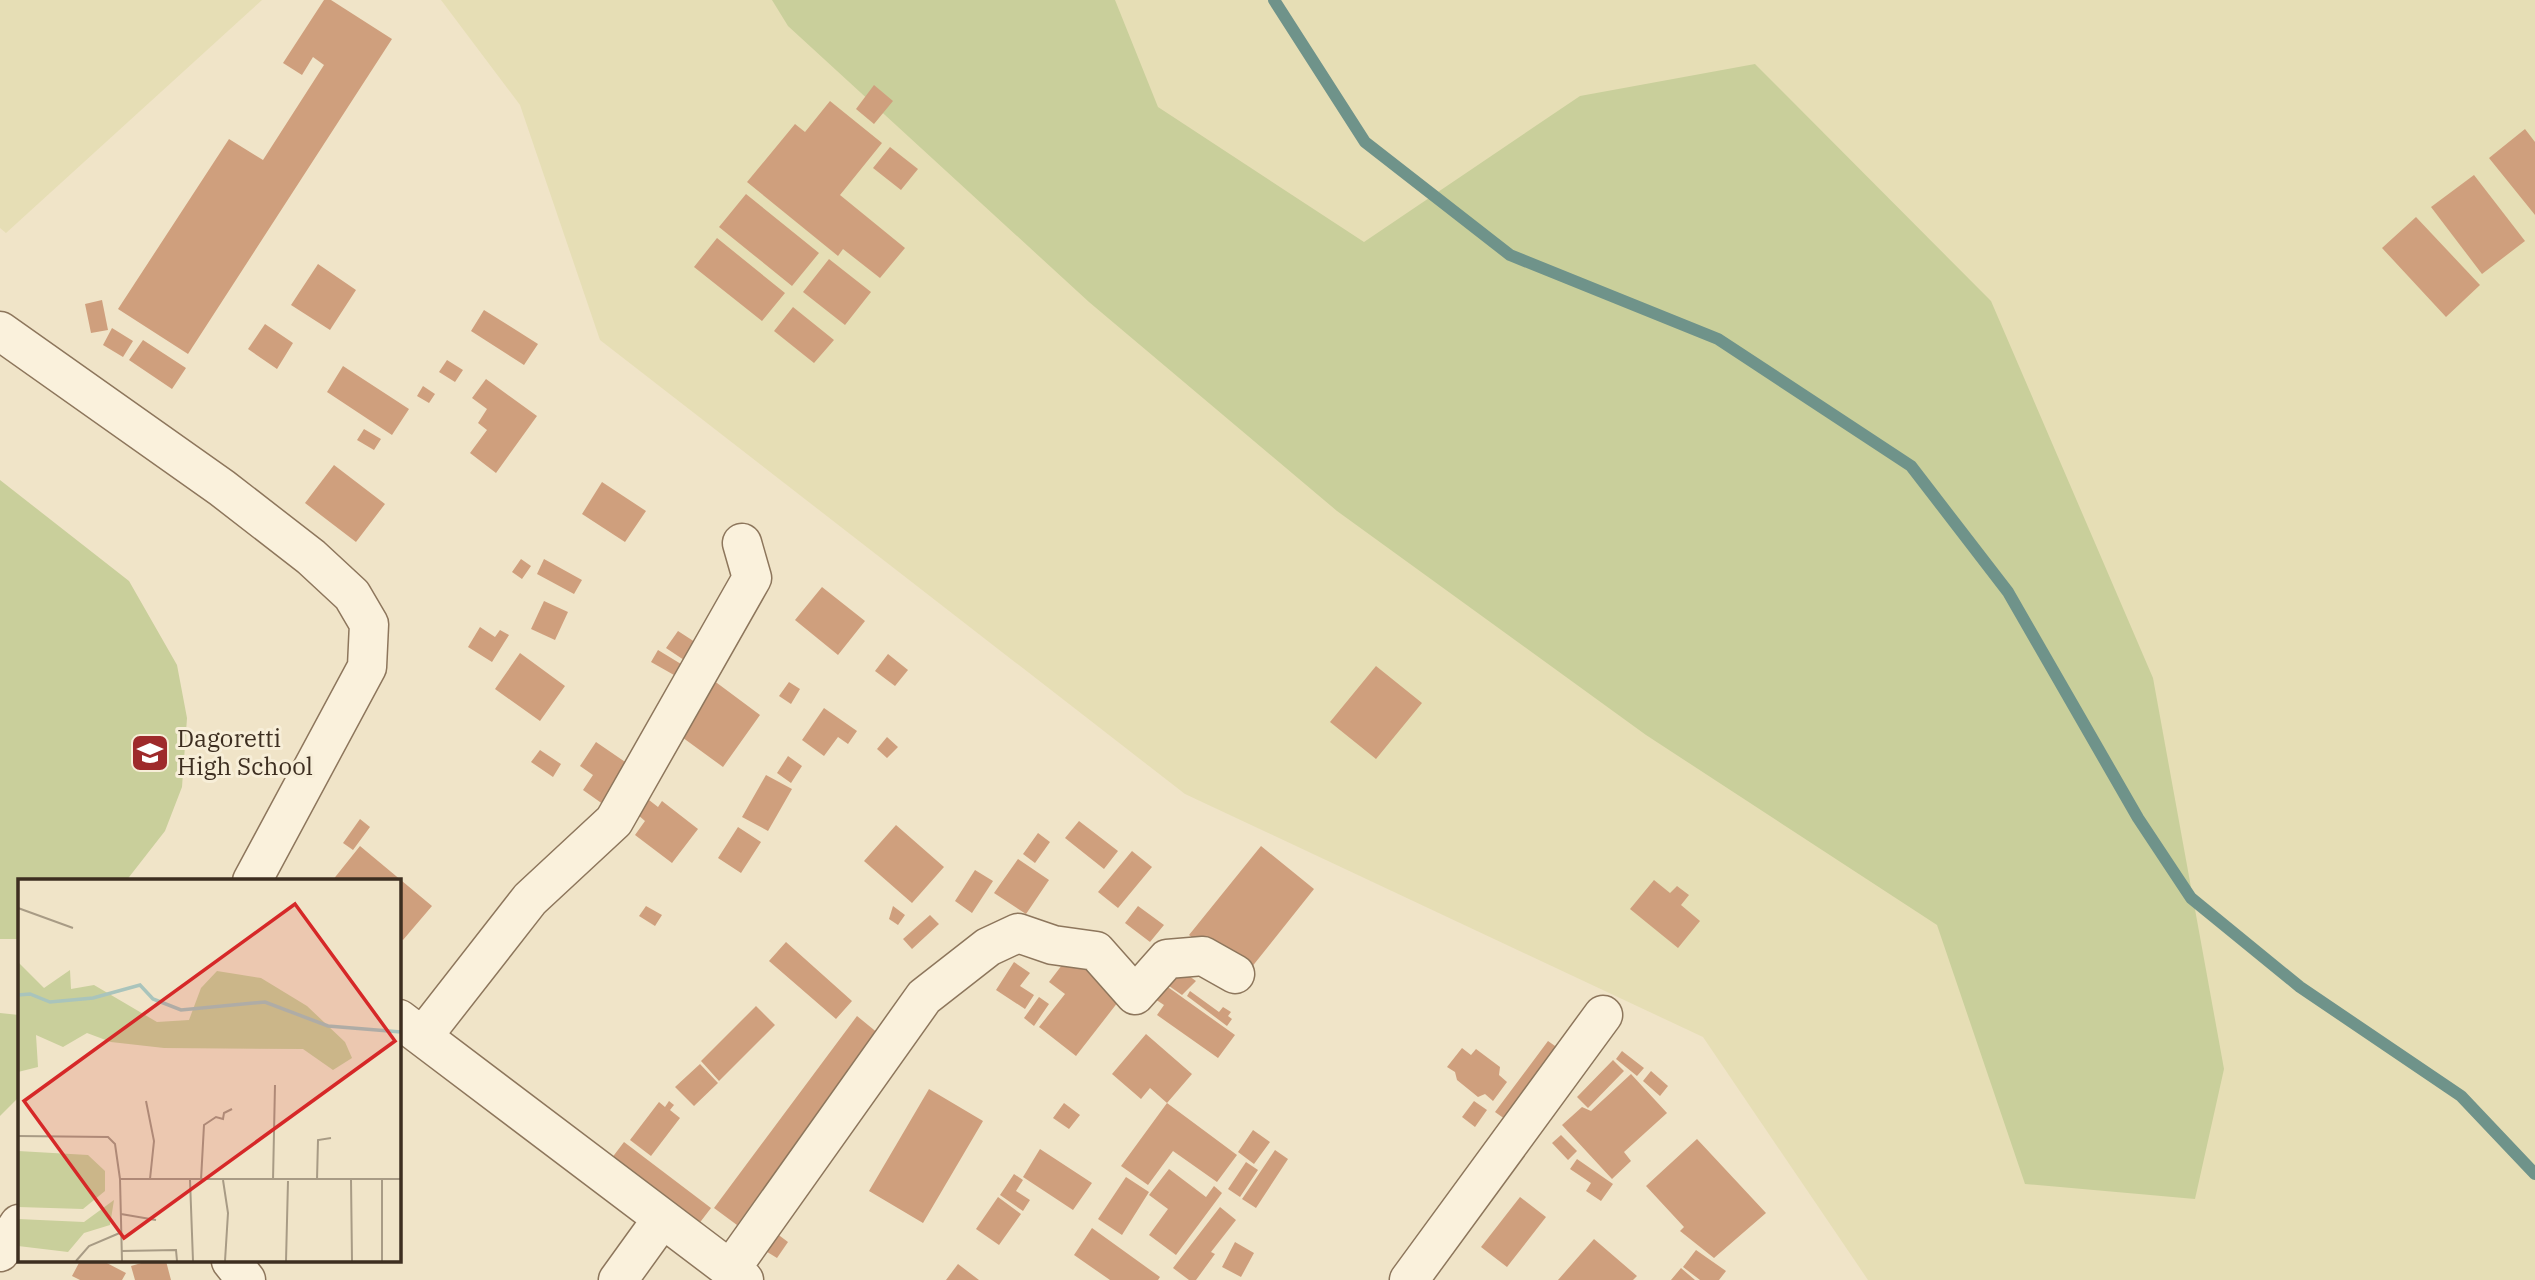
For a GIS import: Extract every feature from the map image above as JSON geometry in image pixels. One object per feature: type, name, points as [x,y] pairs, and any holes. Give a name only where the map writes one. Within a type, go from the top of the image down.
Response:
[{"type":"street","points":[[0,331],[222,488],[311,557],[352,595],[369,624],[366,667],[253,879]]},
{"type":"street","points":[[742,543],[752,578],[614,821],[530,899],[411,1028],[737,1275],[924,997],[988,947],[1018,933],[1054,945],[1096,951],[1135,995],[1167,959],[1203,956],[1235,974]]},
{"type":"street","points":[[1409,1280],[1603,1015]]},
{"type":"street","points":[[618,1280],[662,1219]]},
{"type":"street","points":[[0,1252],[18,1225]]},
{"type":"street","points":[[232,1262],[246,1280]]},
{"type":"shaded area","points":[[0,0],[262,0],[6,233],[0,228]]},
{"type":"shaded area","points":[[441,0],[2535,0],[2535,1280],[1868,1280],[1703,1037],[1185,794],[600,340],[520,105]]},
{"type":"green space","points":[[772,0],[1115,0],[1158,107],[1364,242],[1580,96],[1755,64],[1991,301],[2153,678],[2224,1069],[2195,1199],[2025,1184],[1937,925],[1646,735],[1337,511],[1089,302],[788,26]]},
{"type":"green space","points":[[0,480],[129,581],[177,665],[187,718],[182,787],[165,831],[128,879],[18,879],[18,939],[0,939]]},
{"type":"green space","points":[[0,1013],[18,1015],[18,1098],[0,1116]]},
{"type":"building","points":[[324,0],[331,0],[392,39],[188,354],[118,309],[229,139],[263,160],[324,65],[313,57],[302,75],[283,63]]},
{"type":"building","points":[[874,85],[893,101],[874,124],[856,109]]},
{"type":"building","points":[[830,101],[882,143],[840,195],[905,248],[880,278],[843,249],[838,256],[747,182],[795,124],[805,132]]},
{"type":"building","points":[[2525,129],[2535,142],[2535,215],[2489,158]]},
{"type":"building","points":[[890,147],[918,169],[901,190],[873,168]]},
{"type":"building","points":[[2474,175],[2525,241],[2482,274],[2431,207]]},
{"type":"building","points":[[746,194],[819,253],[792,286],[719,227]]},
{"type":"building","points":[[2416,217],[2480,285],[2446,317],[2382,248]]},
{"type":"building","points":[[717,238],[785,293],[762,321],[694,267]]},
{"type":"building","points":[[829,259],[871,292],[845,325],[803,292]]},
{"type":"building","points":[[318,264],[356,290],[330,330],[291,305]]},
{"type":"building","points":[[102,300],[108,330],[91,333],[85,304]]},
{"type":"building","points":[[793,307],[834,340],[814,363],[774,331]]},
{"type":"building","points":[[484,310],[538,344],[524,365],[471,331]]},
{"type":"building","points":[[265,324],[293,343],[277,369],[248,349]]},
{"type":"building","points":[[112,328],[133,341],[123,357],[103,345]]},
{"type":"building","points":[[143,340],[186,368],[172,389],[129,360]]},
{"type":"building","points":[[447,360],[463,370],[455,382],[439,372]]},
{"type":"building","points":[[343,366],[409,409],[392,435],[327,392]]},
{"type":"building","points":[[486,379],[537,416],[496,473],[470,453],[487,430],[478,423],[487,409],[472,398]]},
{"type":"building","points":[[423,386],[435,394],[429,403],[417,396]]},
{"type":"building","points":[[364,429],[381,439],[374,450],[357,440]]},
{"type":"building","points":[[334,465],[385,504],[356,542],[305,503]]},
{"type":"building","points":[[602,482],[646,511],[625,542],[582,514]]},
{"type":"building","points":[[521,559],[531,566],[522,579],[512,572]]},
{"type":"building","points":[[544,559],[582,580],[574,594],[537,574]]},
{"type":"building","points":[[822,587],[865,621],[838,655],[795,620]]},
{"type":"building","points":[[544,601],[568,612],[555,640],[531,629]]},
{"type":"building","points":[[480,627],[495,637],[500,630],[509,635],[492,662],[468,647]]},
{"type":"building","points":[[678,631],[698,644],[687,662],[666,648]]},
{"type":"building","points":[[658,650],[681,664],[674,675],[651,662]]},
{"type":"building","points":[[520,653],[565,686],[540,721],[495,689]]},
{"type":"building","points":[[888,654],[908,670],[895,686],[875,671]]},
{"type":"building","points":[[1376,666],[1422,703],[1376,759],[1330,722]]},
{"type":"building","points":[[713,680],[760,715],[723,767],[675,732]]},
{"type":"building","points":[[789,682],[800,689],[791,704],[779,696]]},
{"type":"building","points":[[824,708],[857,731],[848,744],[838,737],[824,756],[802,740]]},
{"type":"building","points":[[887,737],[898,747],[887,758],[877,749]]},
{"type":"building","points":[[596,742],[634,768],[607,807],[583,790],[593,775],[580,766]]},
{"type":"building","points":[[540,750],[561,764],[553,777],[531,762]]},
{"type":"building","points":[[788,756],[802,766],[791,783],[777,773]]},
{"type":"building","points":[[766,775],[792,789],[768,831],[742,817]]},
{"type":"building","points":[[649,800],[658,807],[662,801],[698,829],[672,863],[635,835],[645,821],[638,815]]},
{"type":"building","points":[[360,819],[370,827],[353,850],[343,843]]},
{"type":"building","points":[[1079,821],[1118,851],[1104,869],[1065,838]]},
{"type":"building","points":[[896,825],[944,867],[912,903],[864,861]]},
{"type":"building","points":[[738,827],[761,842],[741,873],[718,858]]},
{"type":"building","points":[[1038,833],[1050,842],[1035,863],[1023,854]]},
{"type":"building","points":[[360,846],[400,879],[334,879]]},
{"type":"building","points":[[1261,846],[1314,889],[1243,978],[1189,935]]},
{"type":"building","points":[[1132,851],[1152,867],[1118,908],[1098,892]]},
{"type":"building","points":[[1018,859],[1049,880],[1026,914],[994,893]]},
{"type":"building","points":[[975,870],[993,881],[972,913],[955,901]]},
{"type":"building","points":[[401,880],[432,906],[403,940],[401,938]]},
{"type":"building","points":[[1654,880],[1670,893],[1677,886],[1689,895],[1681,905],[1700,921],[1678,948],[1630,909]]},
{"type":"building","points":[[646,906],[662,915],[655,926],[639,916]]},
{"type":"building","points":[[893,906],[905,915],[898,925],[889,919]]},
{"type":"building","points":[[1138,906],[1164,925],[1150,942],[1125,923]]},
{"type":"building","points":[[930,915],[939,924],[912,949],[903,939]]},
{"type":"building","points":[[786,942],[852,1001],[836,1019],[769,961]]},
{"type":"building","points":[[1072,952],[1125,993],[1076,1056],[1039,1027],[1065,994],[1049,982]]},
{"type":"building","points":[[1014,962],[1030,973],[1020,986],[1034,995],[1025,1009],[996,990]]},
{"type":"building","points":[[1171,963],[1196,981],[1182,995],[1159,979]]},
{"type":"building","points":[[1158,980],[1235,1035],[1218,1058],[1157,1015],[1164,1005],[1149,995]]},
{"type":"building","points":[[1190,991],[1219,1012],[1223,1007],[1231,1012],[1228,1016],[1232,1019],[1227,1026],[1187,996]]},
{"type":"building","points":[[1039,997],[1049,1004],[1034,1026],[1024,1018]]},
{"type":"building","points":[[756,1006],[775,1025],[719,1081],[701,1061]]},
{"type":"building","points":[[857,1016],[879,1034],[737,1225],[714,1208]]},
{"type":"building","points":[[1146,1034],[1192,1074],[1167,1103],[1150,1088],[1141,1099],[1112,1074]]},
{"type":"building","points":[[1548,1041],[1572,1058],[1519,1129],[1495,1112]]},
{"type":"building","points":[[1462,1048],[1471,1055],[1476,1049],[1500,1067],[1499,1075],[1507,1082],[1493,1101],[1485,1094],[1478,1097],[1457,1080],[1455,1072],[1447,1067]]},
{"type":"building","points":[[1622,1051],[1644,1068],[1637,1076],[1616,1059]]},
{"type":"building","points":[[1613,1060],[1624,1071],[1588,1108],[1577,1097]]},
{"type":"building","points":[[700,1064],[718,1083],[694,1106],[675,1087]]},
{"type":"building","points":[[1651,1071],[1668,1086],[1660,1096],[1643,1081]]},
{"type":"building","points":[[1631,1074],[1667,1113],[1624,1152],[1631,1161],[1612,1179],[1562,1125],[1582,1107],[1591,1111]]},
{"type":"building","points":[[929,1089],[983,1121],[923,1223],[869,1191]]},
{"type":"building","points":[[669,1101],[674,1105],[670,1110],[680,1118],[651,1156],[630,1140],[659,1102],[665,1107]]},
{"type":"building","points":[[1474,1101],[1487,1110],[1475,1127],[1462,1117]]},
{"type":"building","points":[[1064,1103],[1080,1115],[1069,1129],[1053,1118]]},
{"type":"building","points":[[1167,1103],[1237,1155],[1217,1182],[1173,1151],[1148,1185],[1121,1166]]},
{"type":"building","points":[[1253,1130],[1270,1142],[1254,1164],[1238,1152]]},
{"type":"building","points":[[1561,1135],[1577,1151],[1568,1160],[1552,1143]]},
{"type":"building","points":[[1697,1139],[1766,1213],[1714,1258],[1680,1231],[1684,1227],[1646,1186]]},
{"type":"building","points":[[624,1142],[711,1208],[698,1225],[605,1167]]},
{"type":"building","points":[[1040,1149],[1092,1183],[1073,1210],[1023,1177]]},
{"type":"building","points":[[1275,1150],[1288,1159],[1256,1208],[1242,1199]]},
{"type":"building","points":[[1577,1159],[1613,1184],[1601,1201],[1586,1191],[1591,1183],[1570,1169]]},
{"type":"building","points":[[1246,1162],[1258,1170],[1240,1197],[1228,1189]]},
{"type":"building","points":[[1169,1169],[1206,1197],[1214,1186],[1222,1193],[1176,1255],[1149,1235],[1168,1209],[1149,1195]]},
{"type":"building","points":[[1014,1174],[1023,1180],[1016,1191],[1030,1200],[1023,1211],[1000,1195]]},
{"type":"building","points":[[1126,1177],[1149,1192],[1122,1235],[1098,1219]]},
{"type":"building","points":[[998,1197],[1021,1214],[999,1245],[976,1229]]},
{"type":"building","points":[[1520,1197],[1546,1217],[1507,1267],[1481,1247]]},
{"type":"building","points":[[1220,1207],[1236,1220],[1211,1252],[1215,1254],[1196,1280],[1189,1280],[1173,1268]]},
{"type":"building","points":[[1092,1228],[1160,1277],[1158,1280],[1110,1280],[1074,1255]]},
{"type":"building","points":[[776,1233],[788,1242],[777,1258],[764,1250]]},
{"type":"building","points":[[1594,1239],[1637,1276],[1633,1280],[1558,1280]]},
{"type":"building","points":[[1235,1242],[1254,1253],[1241,1277],[1222,1267]]},
{"type":"building","points":[[1696,1250],[1726,1271],[1719,1280],[1700,1280],[1683,1267]]},
{"type":"building","points":[[79,1262],[105,1262],[126,1273],[122,1280],[80,1280],[72,1276]]},
{"type":"building","points":[[145,1262],[166,1262],[171,1280],[135,1280],[131,1266]]},
{"type":"building","points":[[958,1264],[979,1280],[946,1280]]},
{"type":"building","points":[[1681,1268],[1695,1280],[1671,1280]]},
{"type":"waterway","points":[[1274,0],[1365,142],[1510,255],[1718,339],[1911,466],[2008,592],[2138,818],[2191,898],[2300,987],[2461,1096],[2535,1174]]},
{"type":"place","name":"Dagoretti High School","points":[[150,753]]}]
